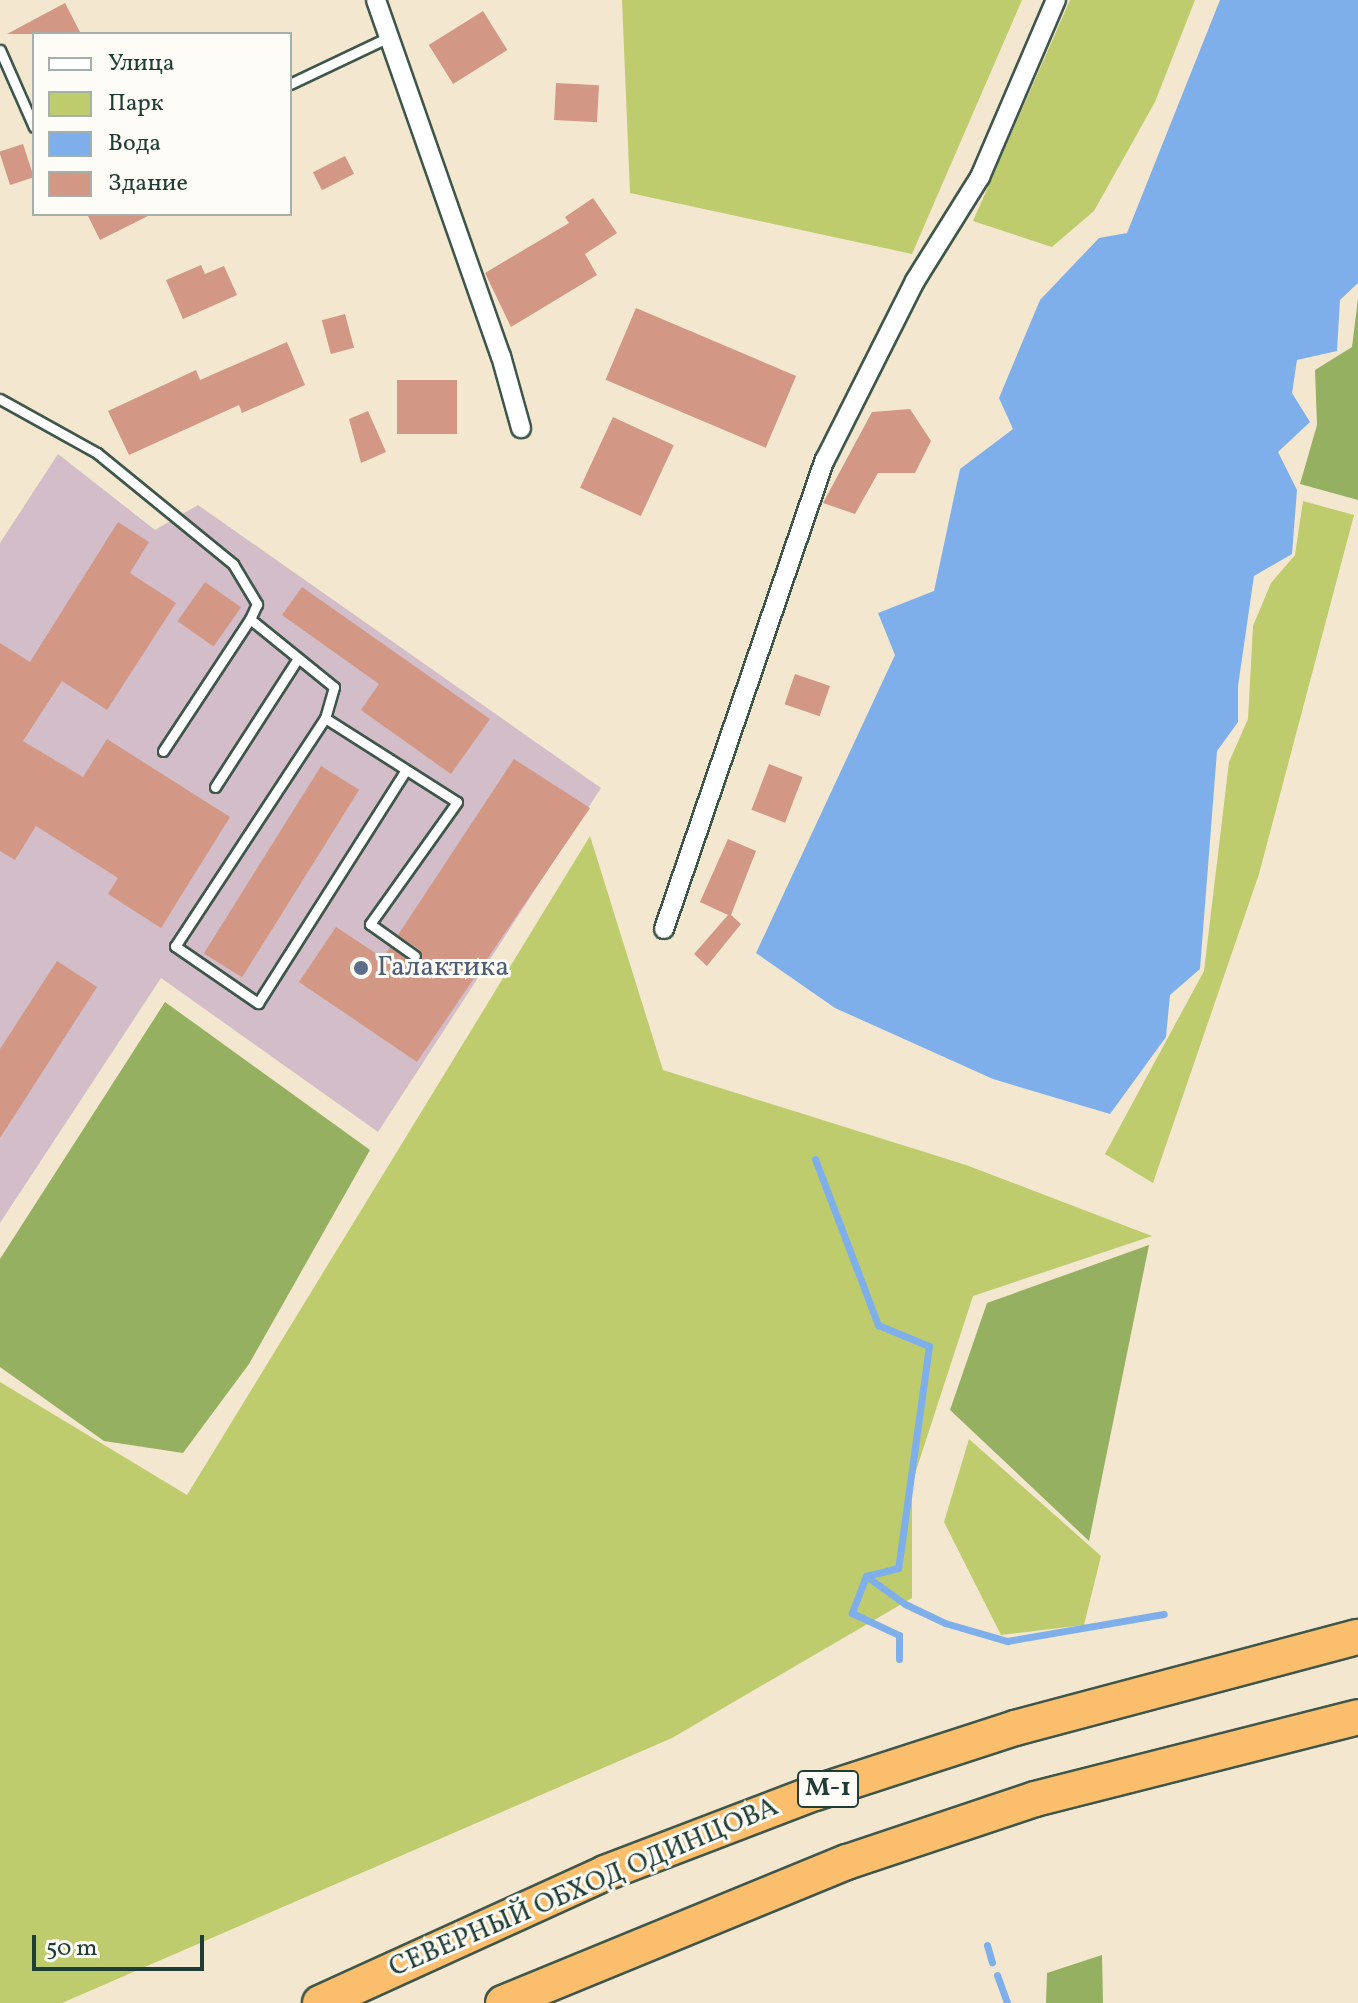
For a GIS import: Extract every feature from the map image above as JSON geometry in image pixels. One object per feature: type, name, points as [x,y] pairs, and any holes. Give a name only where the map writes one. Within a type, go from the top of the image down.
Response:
[{"type":"highway","name":"СЕВЕРНЫЙ ОБХОД ОДИНЦОВА","points":[[320,2003],[605,1873],[815,1793],[1015,1728],[1358,1637]]},
{"type":"highway","points":[[503,2003],[847,1862],[1020,1804],[1358,1717]]},
{"type":"street","points":[[376,0],[501,356],[521,428]]},
{"type":"street","points":[[664,929],[825,460],[915,281],[980,177],[1056,0]]},
{"type":"lane","points":[[292,83],[387,38]]},
{"type":"lane","points":[[0,50],[32,122]]},
{"type":"lane","points":[[0,399],[97,453],[233,564],[257,604],[163,751]]},
{"type":"lane","points":[[250,619],[334,687],[325,718],[175,946],[258,1003],[406,770]]},
{"type":"lane","points":[[215,787],[298,658]]},
{"type":"lane","points":[[325,718],[457,802],[370,924],[415,956]]},
{"type":"shaded area","points":[[58,454],[155,530],[198,505],[601,788],[378,1132],[161,978],[0,1223],[0,543]]},
{"type":"green space","points":[[622,0],[1022,0],[912,254],[630,193]]},
{"type":"green space","points":[[1070,0],[1195,0],[1155,102],[1094,211],[1052,247],[973,221]]},
{"type":"green space","points":[[1358,298],[1358,500],[1300,484],[1317,425],[1315,370],[1352,347]]},
{"type":"green space","points":[[1303,501],[1354,515],[1259,874],[1153,1183],[1105,1154],[1204,971],[1229,762],[1248,719],[1253,626],[1271,583],[1295,555]]},
{"type":"green space","points":[[590,836],[663,1070],[966,1165],[1152,1236],[973,1296],[912,1483],[912,1598],[672,1738],[62,2003],[0,2003],[0,1382],[187,1495]]},
{"type":"green space","points":[[165,1002],[370,1150],[249,1364],[183,1453],[104,1441],[0,1367],[0,1259]]},
{"type":"green space","points":[[1149,1245],[1089,1541],[950,1410],[987,1303]]},
{"type":"green space","points":[[969,1439],[1101,1556],[1084,1625],[1001,1635],[944,1522]]},
{"type":"green space","points":[[1102,1955],[1103,2003],[1046,2003],[1047,1973]]},
{"type":"water","points":[[1220,0],[1358,0],[1358,283],[1340,300],[1337,351],[1297,360],[1292,393],[1310,422],[1278,452],[1297,490],[1292,554],[1254,576],[1238,686],[1238,722],[1217,751],[1200,969],[1170,995],[1166,1037],[1110,1114],[993,1079],[835,1008],[756,953],[895,655],[878,613],[934,591],[960,469],[1013,429],[999,398],[1040,300],[1099,238],[1127,233]]},
{"type":"building","points":[[65,3],[80,32],[32,32],[7,34]]},
{"type":"building","points":[[483,11],[507,50],[453,84],[429,45]]},
{"type":"building","points":[[556,83],[599,85],[597,122],[554,120]]},
{"type":"building","points":[[23,144],[32,178],[10,185],[0,151]]},
{"type":"building","points":[[345,156],[354,174],[322,190],[313,172]]},
{"type":"building","points":[[593,198],[617,233],[585,254],[597,275],[511,327],[485,273],[569,223],[565,217]]},
{"type":"building","points":[[88,216],[148,216],[100,240]]},
{"type":"building","points":[[201,265],[205,274],[224,266],[237,295],[183,319],[166,280]]},
{"type":"building","points":[[636,308],[796,376],[766,448],[606,380]]},
{"type":"building","points":[[345,314],[354,348],[331,354],[322,320]]},
{"type":"building","points":[[287,342],[305,385],[242,413],[239,405],[129,455],[108,411],[196,370],[200,380]]},
{"type":"building","points":[[397,380],[457,380],[457,434],[397,434]]},
{"type":"building","points":[[910,409],[931,441],[915,473],[878,473],[855,514],[823,503],[872,412]]},
{"type":"building","points":[[368,411],[386,452],[361,463],[349,419]]},
{"type":"building","points":[[613,417],[674,445],[641,516],[580,488]]},
{"type":"building","points":[[118,522],[149,542],[130,573],[176,603],[107,710],[62,681],[23,741],[83,777],[107,739],[230,817],[161,928],[108,894],[118,878],[36,826],[15,860],[0,851],[0,643],[30,662]]},
{"type":"building","points":[[205,582],[241,607],[214,647],[177,621]]},
{"type":"building","points":[[302,587],[490,719],[451,774],[361,710],[379,684],[282,615]]},
{"type":"building","points":[[795,674],[830,686],[820,716],[785,704]]},
{"type":"building","points":[[514,759],[590,808],[417,1062],[299,982],[336,927],[383,958],[390,947],[411,962],[421,961],[420,950],[398,935]]},
{"type":"building","points":[[769,764],[803,777],[785,823],[751,810]]},
{"type":"building","points":[[321,766],[359,790],[242,977],[204,953]]},
{"type":"building","points":[[728,839],[756,851],[731,915],[741,924],[707,966],[694,954],[728,915],[700,902]]},
{"type":"building","points":[[57,961],[97,987],[0,1138],[0,1049]]},
{"type":"waterway","points":[[815,1159],[878,1325],[929,1346],[898,1568],[866,1576],[852,1613],[899,1635],[899,1659]]},
{"type":"waterway","points":[[866,1576],[905,1604],[945,1623],[1007,1641],[1164,1614]]},
{"type":"waterway","points":[[987,1945],[992,1962]]},
{"type":"waterway","points":[[997,1975],[1007,2003]]},
{"type":"place","name":"Галактика","points":[[361,968]]}]
